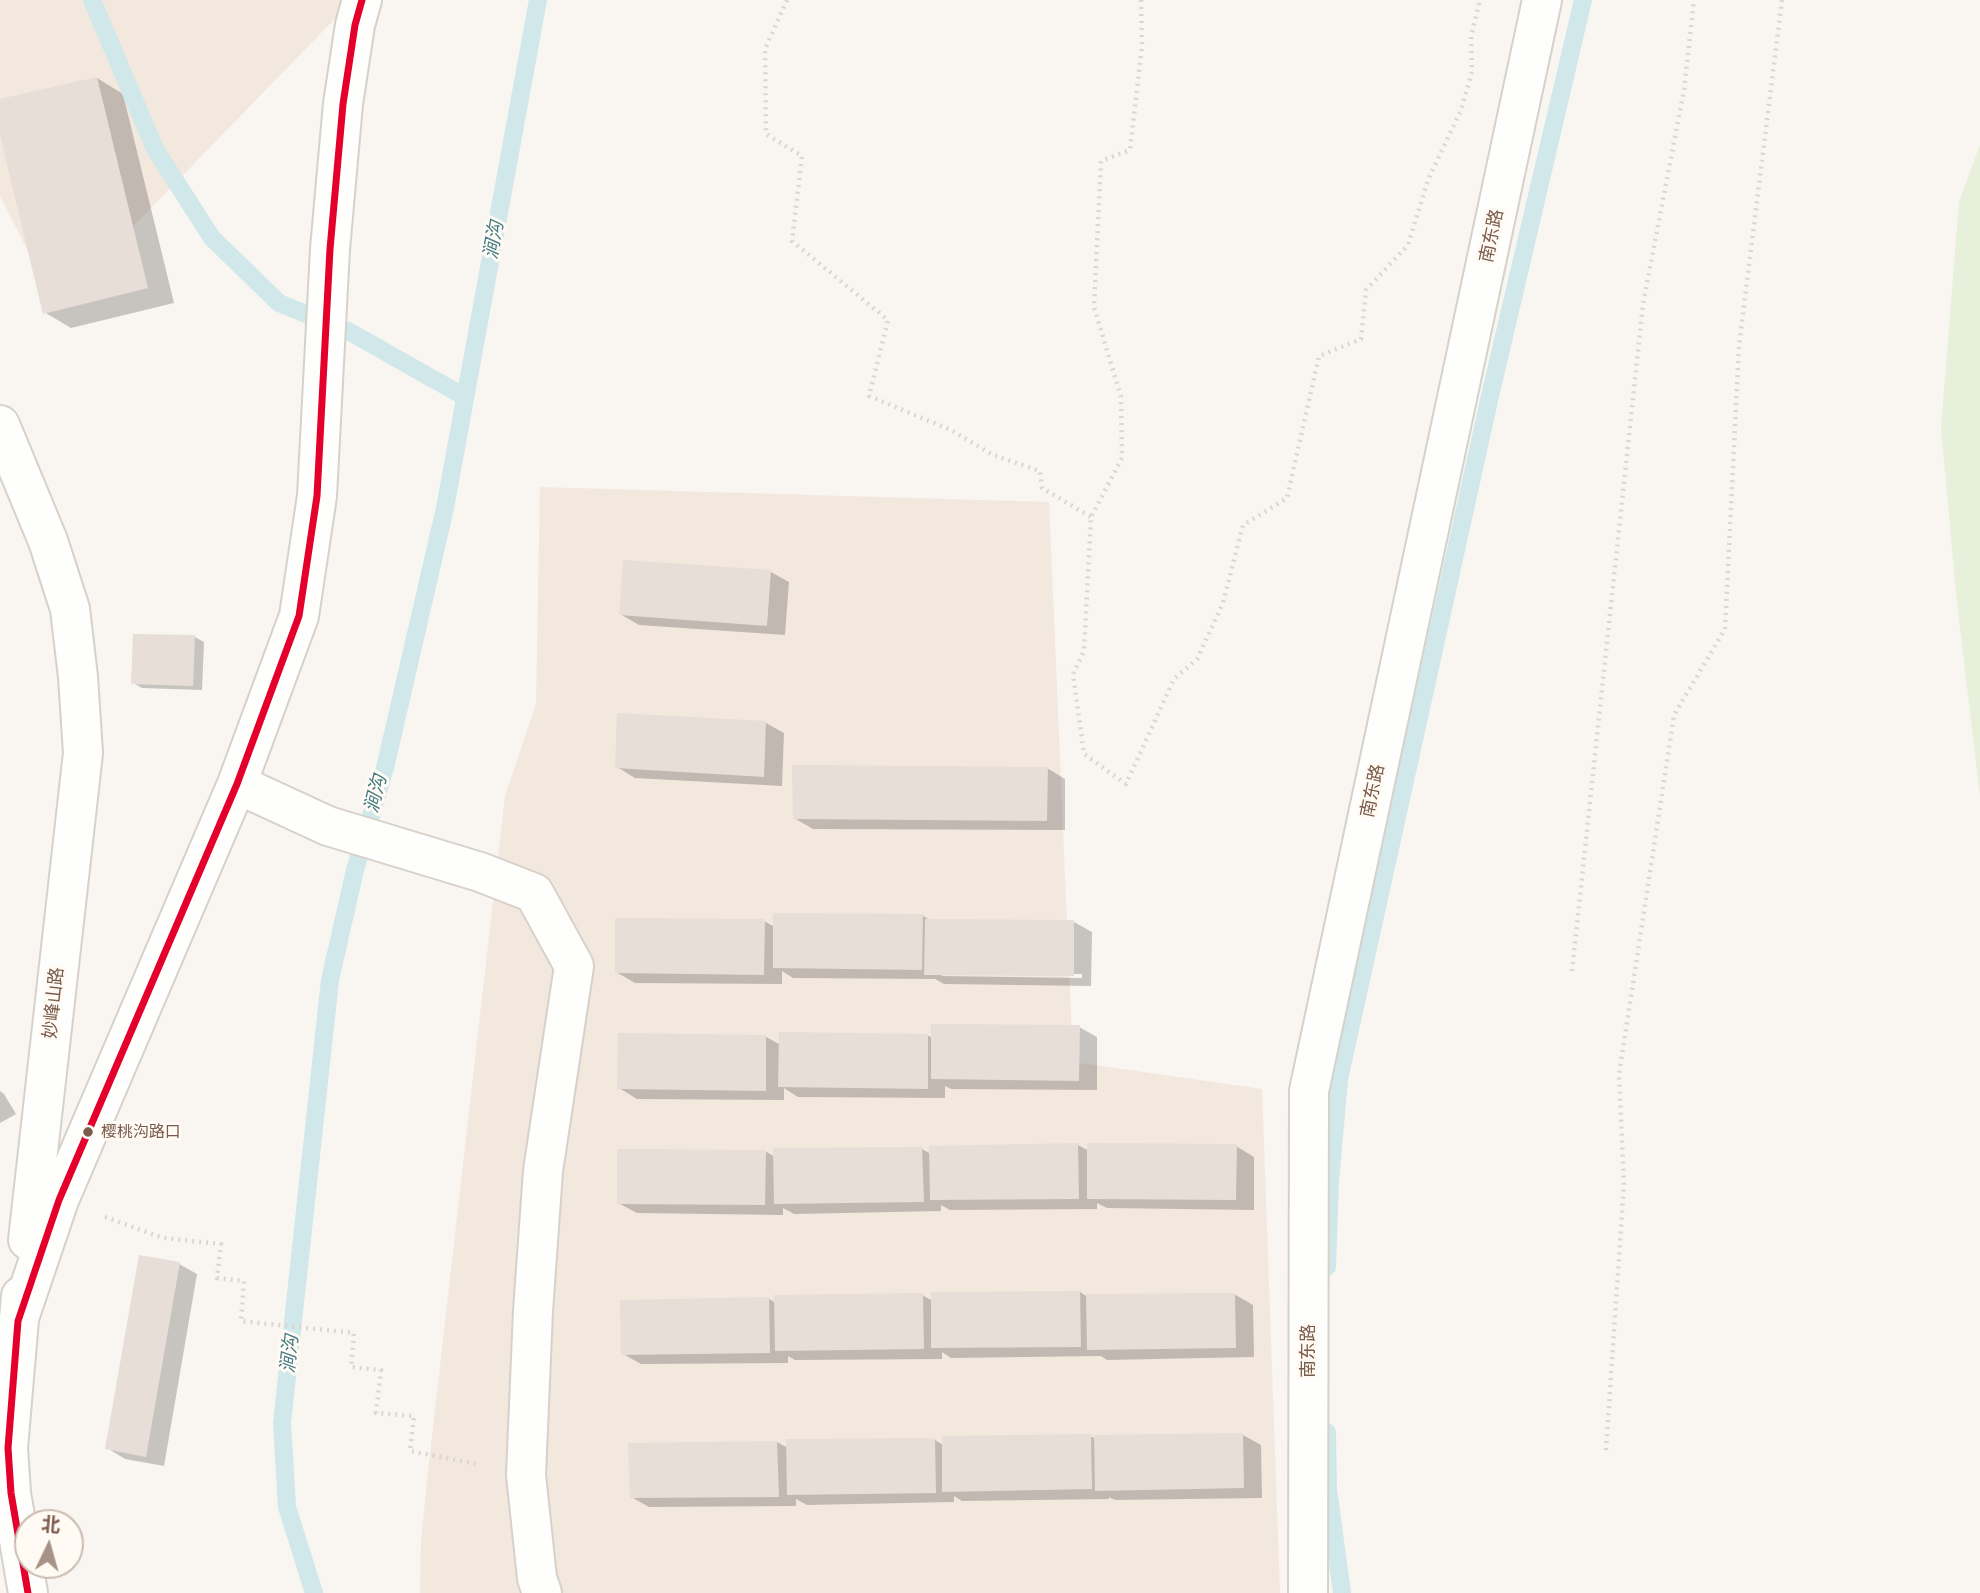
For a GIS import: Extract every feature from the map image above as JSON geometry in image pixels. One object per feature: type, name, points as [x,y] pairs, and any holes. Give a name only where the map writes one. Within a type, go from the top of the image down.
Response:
[{"type":"street","points":[[18,1321],[59,1200],[237,784],[299,616],[317,496],[330,249],[343,104],[355,25],[362,0]]},
{"type":"street","name":"南东路","points":[[1308,1593],[1310,1091],[1542,0]]},
{"type":"street","name":"妙峰山路","points":[[0,425],[48,541],[70,609],[83,752],[18,1321],[8,1448],[11,1493],[28,1593]]},
{"type":"street","points":[[237,784],[328,826],[480,872],[534,893],[574,966],[542,1171],[533,1311],[526,1475],[537,1578],[542,1593]]},
{"type":"path","points":[[787,0],[765,49],[766,134],[802,156],[792,241],[888,320],[869,396],[951,430],[993,455],[1040,471],[1042,488],[1091,517]]},
{"type":"path","points":[[1142,0],[1142,46],[1130,150],[1101,162],[1094,307],[1121,397],[1122,458],[1091,517],[1084,651],[1073,674],[1084,754],[1126,784],[1174,678],[1197,659],[1217,614],[1244,525],[1287,498],[1319,356],[1361,339],[1366,290],[1408,245],[1428,180],[1461,110],[1472,72],[1471,36],[1480,0]]},
{"type":"path","points":[[1572,971],[1643,304],[1684,90],[1693,0]]},
{"type":"path","points":[[1606,1450],[1624,1184],[1619,1075],[1674,716],[1725,629],[1739,346],[1782,0]]},
{"type":"path","points":[[59,1200],[163,1238],[221,1244],[217,1278],[244,1281],[241,1321],[354,1333],[351,1367],[381,1370],[376,1413],[414,1416],[410,1451],[430,1454]]},
{"type":"shaded area","points":[[0,0],[353,0],[56,306],[0,196]]},
{"type":"shaded area","points":[[540,487],[1049,502],[1073,1062],[1262,1089],[1280,1593],[420,1593],[421,1539],[430,1454],[505,796],[536,704]]},
{"type":"green space","points":[[1980,145],[1980,796],[1957,603],[1941,428],[1959,202]]},
{"type":"building","points":[[97,77],[148,288],[43,314],[0,135],[0,99]]},
{"type":"building","points":[[623,560],[771,570],[767,626],[619,615]]},
{"type":"building","points":[[133,634],[195,635],[193,686],[131,684]]},
{"type":"building","points":[[617,713],[766,721],[764,777],[615,768]]},
{"type":"building","points":[[792,765],[1048,767],[1047,821],[793,819]]},
{"type":"building","points":[[773,913],[923,914],[922,970],[773,968]]},
{"type":"building","points":[[615,918],[765,919],[764,975],[615,973]]},
{"type":"building","points":[[925,919],[1074,920],[1074,976],[924,975]]},
{"type":"building","points":[[931,1024],[1080,1025],[1079,1081],[931,1079]]},
{"type":"building","points":[[779,1032],[928,1034],[928,1089],[778,1087]]},
{"type":"building","points":[[618,1033],[766,1035],[766,1091],[617,1089]]},
{"type":"building","points":[[1078,1143],[1079,1199],[930,1200],[929,1146]]},
{"type":"building","points":[[1087,1143],[1237,1144],[1236,1200],[1087,1199]]},
{"type":"building","points":[[922,1147],[924,1202],[774,1204],[773,1148]]},
{"type":"building","points":[[617,1149],[766,1150],[765,1205],[617,1204]]},
{"type":"building","points":[[139,1255],[180,1262],[146,1457],[105,1449]]},
{"type":"building","points":[[1080,1291],[1081,1347],[931,1348],[931,1292]]},
{"type":"building","points":[[923,1293],[924,1349],[775,1351],[774,1295]]},
{"type":"building","points":[[1235,1293],[1236,1348],[1087,1350],[1086,1294]]},
{"type":"building","points":[[769,1297],[770,1353],[621,1355],[620,1300]]},
{"type":"building","points":[[1243,1433],[1244,1488],[1095,1491],[1094,1435]]},
{"type":"building","points":[[1091,1434],[1092,1489],[942,1492],[942,1436]]},
{"type":"building","points":[[935,1438],[936,1493],[787,1495],[786,1439]]},
{"type":"building","points":[[777,1441],[779,1497],[630,1498],[628,1443]]},
{"type":"waterway","points":[[92,0],[155,149],[212,238],[279,303],[350,332],[465,397]]},
{"type":"waterway","name":"涧沟","points":[[314,1593],[287,1507],[282,1423],[330,980],[355,870],[385,768],[445,508],[538,0]]},
{"type":"waterway","points":[[1327,1267],[1330,1182],[1339,1079],[1490,396],[1583,0]]},
{"type":"waterway","points":[[1327,1432],[1328,1489],[1342,1593]]},
{"type":"transit line","points":[[28,1593],[11,1493],[8,1448],[18,1321],[59,1200],[237,784],[299,616],[317,496],[330,249],[343,104],[355,25],[362,0]]},
{"type":"place","name":"樱桃沟路口","points":[[88,1132]]}]
